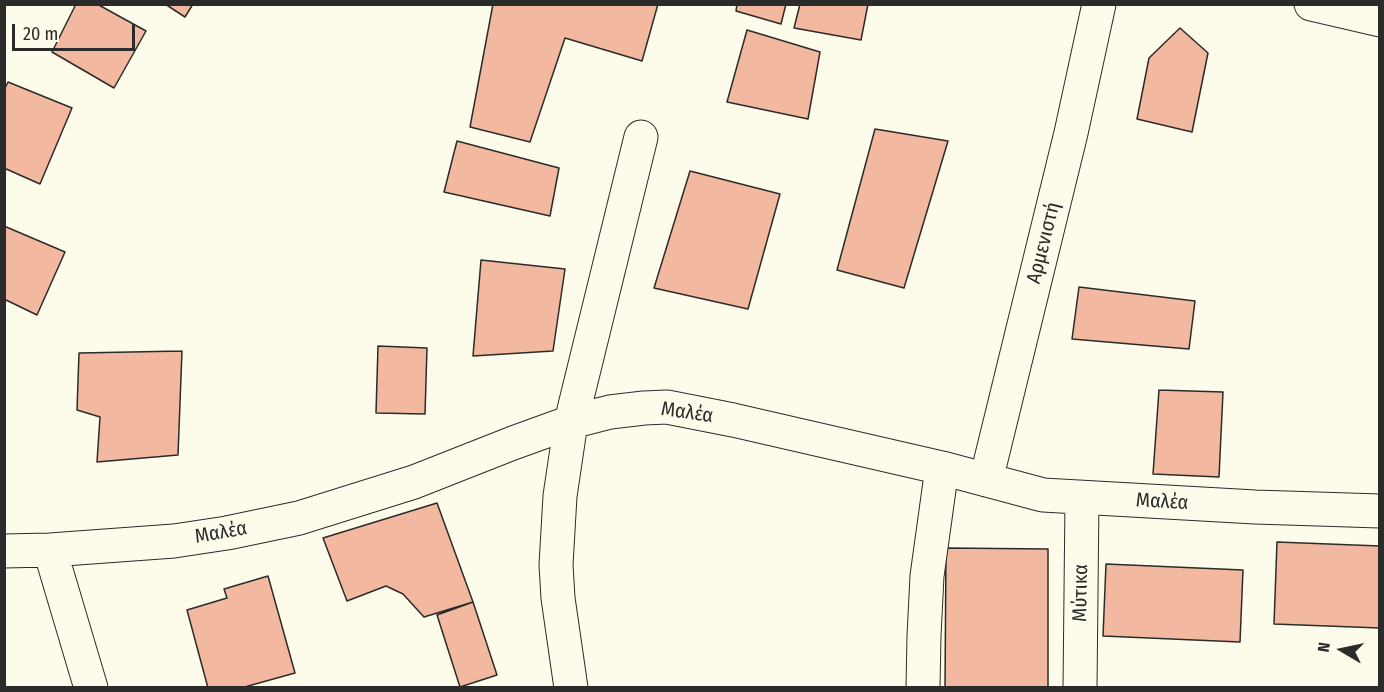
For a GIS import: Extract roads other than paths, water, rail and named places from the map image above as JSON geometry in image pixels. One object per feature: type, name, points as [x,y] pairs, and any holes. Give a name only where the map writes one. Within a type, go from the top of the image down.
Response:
[{"type":"street","name":"Αρμενιστή","points":[[986,480],[1071,133],[1099,4]]},
{"type":"street","points":[[1311,4],[1380,20]]},
{"type":"street","points":[[570,687],[556,565],[560,496],[571,422],[641,137]]},
{"type":"street","name":"Μαλέα","points":[[4,552],[174,541],[299,518],[414,482],[571,422],[610,412],[644,408],[667,408],[733,420],[942,468],[1043,495],[1380,511]]},
{"type":"street","points":[[923,687],[927,576],[942,468]]},
{"type":"street","name":"Μύτικα","points":[[1080,687],[1082,498]]},
{"type":"street","points":[[50,550],[91,687]]}]
